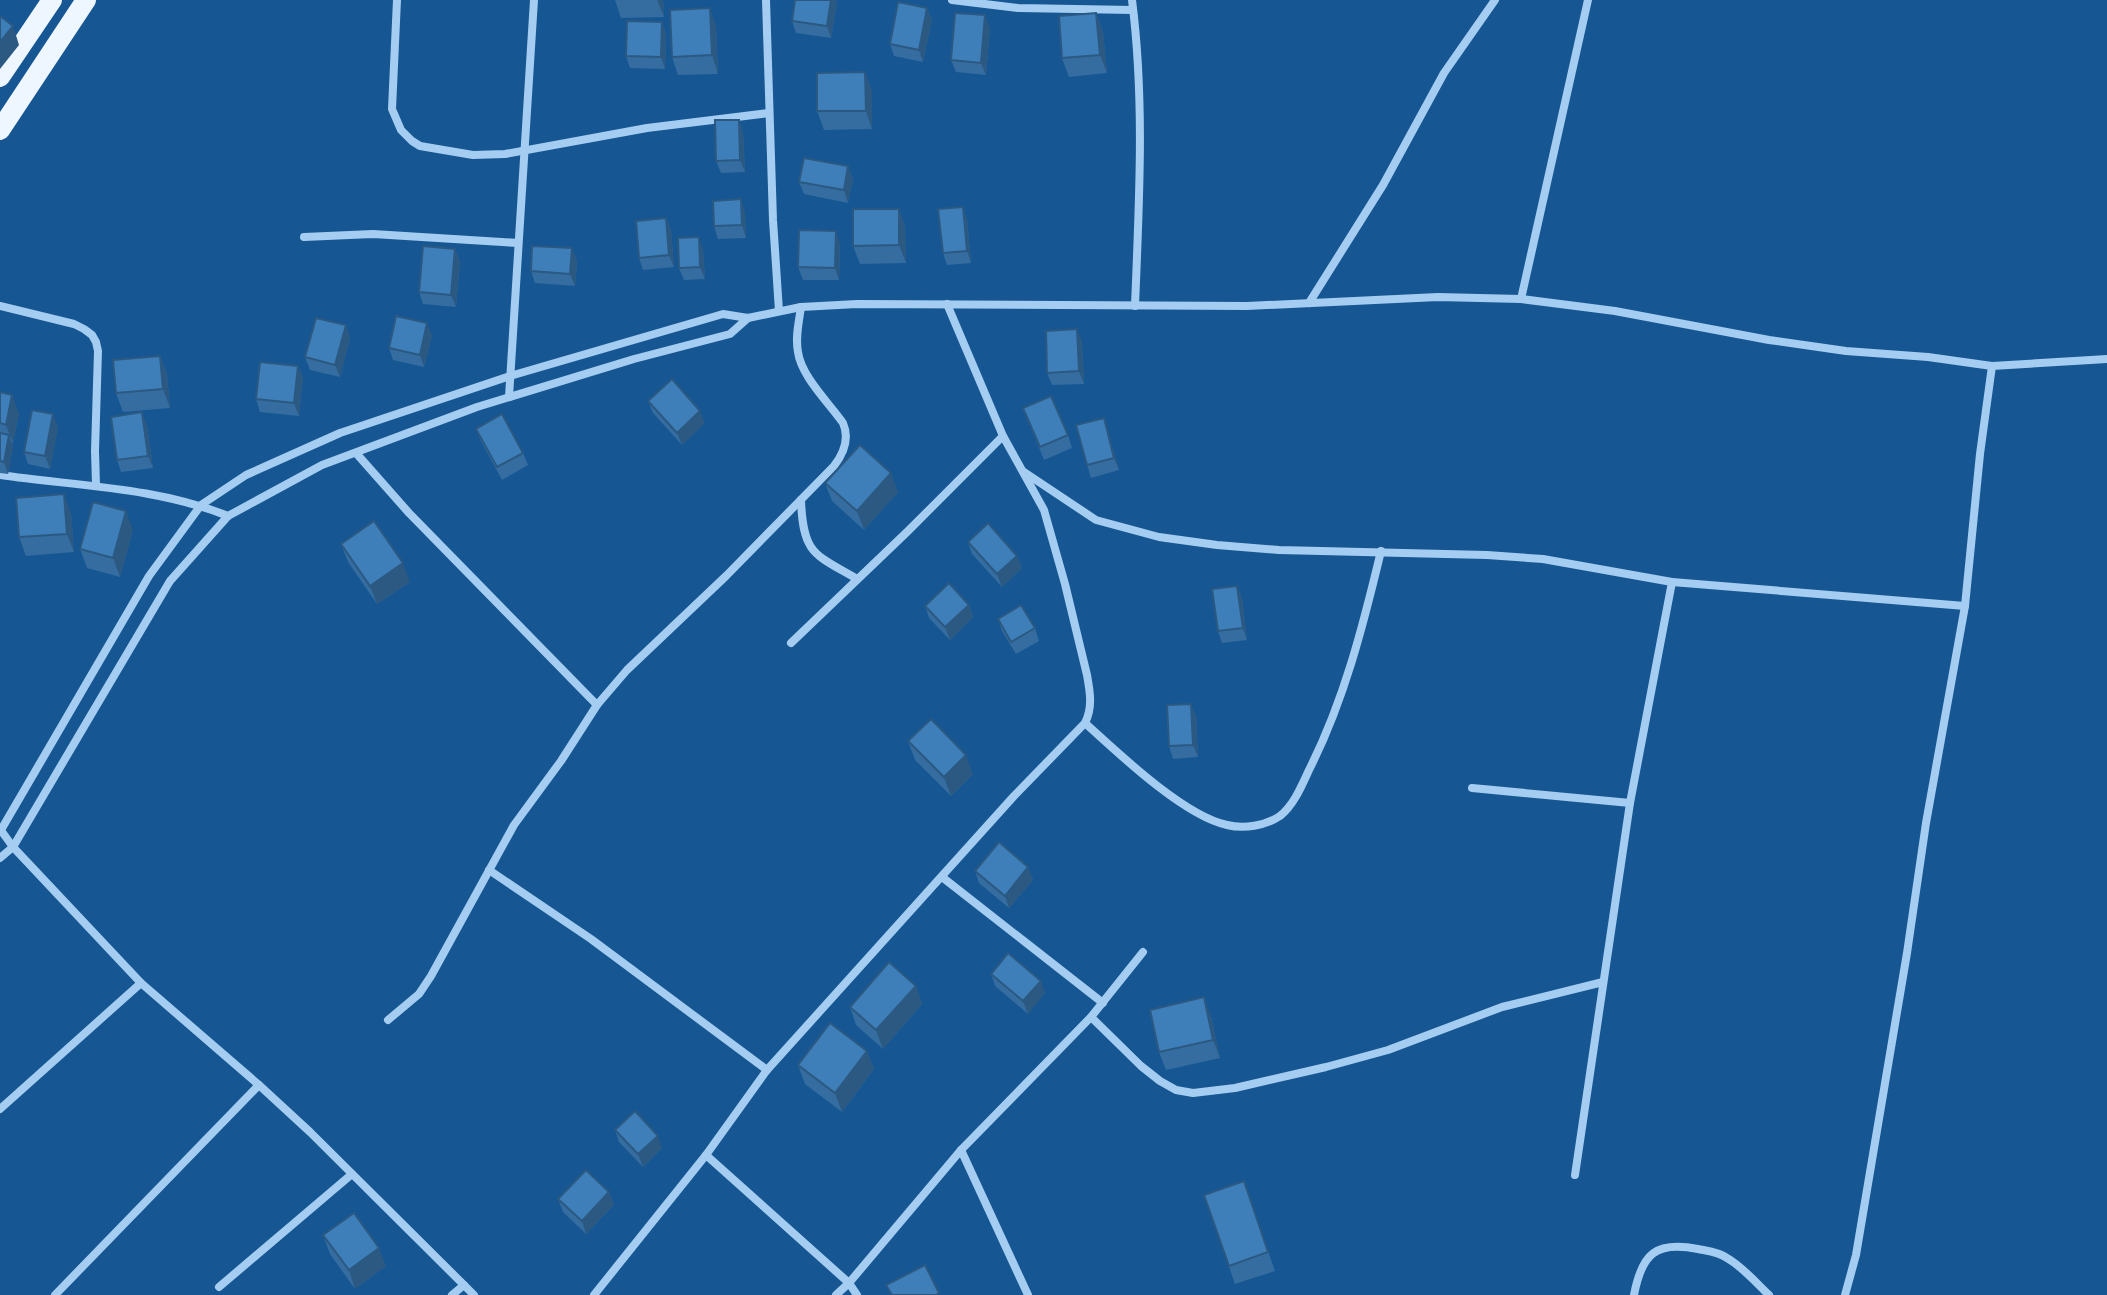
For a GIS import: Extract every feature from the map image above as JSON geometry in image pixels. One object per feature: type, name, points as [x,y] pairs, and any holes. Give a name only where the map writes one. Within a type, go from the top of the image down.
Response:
[{"type":"main road","points":[[0,77],[52,0]]},
{"type":"main road","points":[[0,130],[86,0]]},
{"type":"street","points":[[397,0],[392,109],[395,120],[406,136],[420,146],[473,155],[505,154],[647,128],[769,113]]},
{"type":"street","points":[[509,397],[534,0]]},
{"type":"street","points":[[766,0],[774,258],[779,311]]},
{"type":"street","points":[[952,0],[1018,8],[1133,10]]},
{"type":"street","points":[[1132,0],[1140,113],[1135,306]]},
{"type":"street","points":[[1309,303],[1383,185],[1444,73],[1495,0]]},
{"type":"street","points":[[1521,299],[1588,0]]},
{"type":"street","points":[[304,237],[373,234],[518,243]]},
{"type":"street","points":[[474,1295],[259,1085],[141,983],[0,830],[149,576],[201,505],[246,475],[340,433],[510,376],[723,314],[748,318],[801,307],[857,304],[1247,306],[1438,297],[1521,299],[1615,311],[1798,345],[1992,366],[2107,359]]},
{"type":"street","points":[[594,1295],[706,1155],[767,1070],[1014,796],[1085,723],[1090,713],[1091,693],[1050,527],[1044,510],[1003,436],[947,304]]},
{"type":"street","points":[[0,306],[74,324],[84,329],[96,342],[99,372],[96,485]]},
{"type":"street","points":[[388,1020],[419,994],[431,976],[514,825],[597,705],[627,670],[843,455],[846,430],[843,423],[800,361],[797,340],[801,307]]},
{"type":"street","points":[[0,858],[13,847],[170,581],[228,516],[322,465],[477,407],[634,359],[730,334],[748,318]]},
{"type":"street","points":[[1845,1295],[1856,1255],[1926,823],[1965,606],[1992,366]]},
{"type":"street","points":[[791,643],[1003,436]]},
{"type":"street","points":[[356,453],[409,513],[597,705]]},
{"type":"street","points":[[1023,472],[1096,520],[1148,535],[1217,545],[1543,559],[1672,582],[1965,606]]},
{"type":"street","points":[[0,475],[96,485],[201,505],[228,516]]},
{"type":"street","points":[[801,500],[807,544],[813,552],[857,579]]},
{"type":"street","points":[[1085,723],[1156,784],[1214,822],[1245,827],[1279,816],[1290,806],[1321,747],[1362,630],[1381,551]]},
{"type":"street","points":[[1575,1175],[1630,803],[1672,582]]},
{"type":"street","points":[[81,694],[97,704]]},
{"type":"street","points":[[1472,788],[1630,803]]},
{"type":"street","points":[[489,870],[591,939],[767,1070]]},
{"type":"street","points":[[942,877],[1103,1003]]},
{"type":"street","points":[[836,1295],[961,1150],[1091,1017],[1143,952]]},
{"type":"street","points":[[1091,1017],[1149,1074],[1170,1088],[1193,1093],[1235,1088],[1372,1055],[1502,1007],[1603,982]]},
{"type":"street","points":[[0,1109],[141,983]]},
{"type":"street","points":[[55,1295],[259,1085]]},
{"type":"street","points":[[961,1150],[1028,1295]]},
{"type":"street","points":[[706,1155],[849,1283],[857,1295]]},
{"type":"street","points":[[219,1287],[352,1174]]},
{"type":"street","points":[[1634,1295],[1646,1261],[1660,1248],[1668,1246],[1693,1248],[1727,1257],[1769,1295]]},
{"type":"street","points":[[452,1295],[464,1285]]},
{"type":"building","points":[[795,0],[831,0],[827,26],[792,21]]},
{"type":"building","points":[[898,2],[927,8],[919,50],[890,44]]},
{"type":"building","points":[[710,8],[712,55],[672,57],[670,10]]},
{"type":"building","points":[[955,13],[985,15],[981,63],[951,60]]},
{"type":"building","points":[[1096,13],[1100,55],[1062,58],[1059,16]]},
{"type":"building","points":[[0,16],[13,26],[0,42]]},
{"type":"building","points":[[627,21],[662,22],[661,57],[626,56]]},
{"type":"building","points":[[865,72],[866,111],[817,111],[817,73]]},
{"type":"building","points":[[715,120],[739,120],[740,160],[716,161]]},
{"type":"building","points":[[804,158],[848,166],[844,190],[799,182]]},
{"type":"building","points":[[741,199],[742,225],[714,226],[713,201]]},
{"type":"building","points":[[963,207],[967,251],[943,253],[938,209]]},
{"type":"building","points":[[853,209],[899,209],[899,245],[853,246]]},
{"type":"building","points":[[666,218],[669,255],[639,258],[636,221]]},
{"type":"building","points":[[799,230],[836,231],[835,268],[798,267]]},
{"type":"building","points":[[699,237],[700,267],[679,268],[678,238]]},
{"type":"building","points":[[423,246],[455,249],[451,295],[419,292]]},
{"type":"building","points":[[532,246],[572,248],[570,274],[531,271]]},
{"type":"building","points":[[396,316],[427,323],[420,355],[389,348]]},
{"type":"building","points":[[316,318],[346,325],[335,365],[305,357]]},
{"type":"building","points":[[1077,329],[1079,371],[1047,373],[1046,331]]},
{"type":"building","points":[[160,356],[163,389],[116,393],[113,360]]},
{"type":"building","points":[[260,362],[298,366],[294,403],[256,399]]},
{"type":"building","points":[[672,379],[700,411],[677,433],[648,401]]},
{"type":"building","points":[[0,392],[12,395],[6,425],[0,423]]},
{"type":"building","points":[[1051,396],[1068,435],[1040,447],[1023,408]]},
{"type":"building","points":[[32,410],[53,414],[45,456],[24,452]]},
{"type":"building","points":[[142,412],[148,456],[117,460],[111,417]]},
{"type":"building","points":[[502,414],[523,453],[497,467],[476,429]]},
{"type":"building","points":[[1104,418],[1114,458],[1087,465],[1076,425]]},
{"type":"building","points":[[0,433],[9,435],[4,462],[0,461]]},
{"type":"building","points":[[860,445],[891,473],[857,511],[825,483]]},
{"type":"building","points":[[64,494],[67,534],[19,537],[16,498]]},
{"type":"building","points":[[93,502],[126,511],[113,558],[80,549]]},
{"type":"building","points":[[374,521],[403,563],[370,586],[341,544]]},
{"type":"building","points":[[988,523],[1017,556],[997,574],[968,542]]},
{"type":"building","points":[[949,583],[969,605],[945,627],[925,606]]},
{"type":"building","points":[[1237,586],[1243,628],[1218,631],[1212,589]]},
{"type":"building","points":[[1021,605],[1035,628],[1011,642],[998,619]]},
{"type":"building","points":[[1191,704],[1193,745],[1169,746],[1167,705]]},
{"type":"building","points":[[931,719],[966,755],[944,777],[908,741]]},
{"type":"building","points":[[999,842],[1028,867],[1005,896],[975,871]]},
{"type":"building","points":[[1008,953],[1041,981],[1023,1001],[991,974]]},
{"type":"building","points":[[889,962],[916,986],[876,1030],[850,1007]]},
{"type":"building","points":[[1204,997],[1213,1040],[1159,1052],[1150,1010]]},
{"type":"building","points":[[830,1023],[867,1051],[835,1093],[798,1065]]},
{"type":"building","points":[[635,1111],[658,1136],[638,1154],[615,1130]]},
{"type":"building","points":[[586,1170],[609,1192],[582,1221],[558,1199]]},
{"type":"building","points":[[1244,1181],[1268,1252],[1229,1266],[1204,1195]]},
{"type":"building","points":[[354,1213],[379,1248],[349,1270],[323,1235]]},
{"type":"building","points":[[925,1265],[939,1293],[892,1295],[886,1285]]}]
